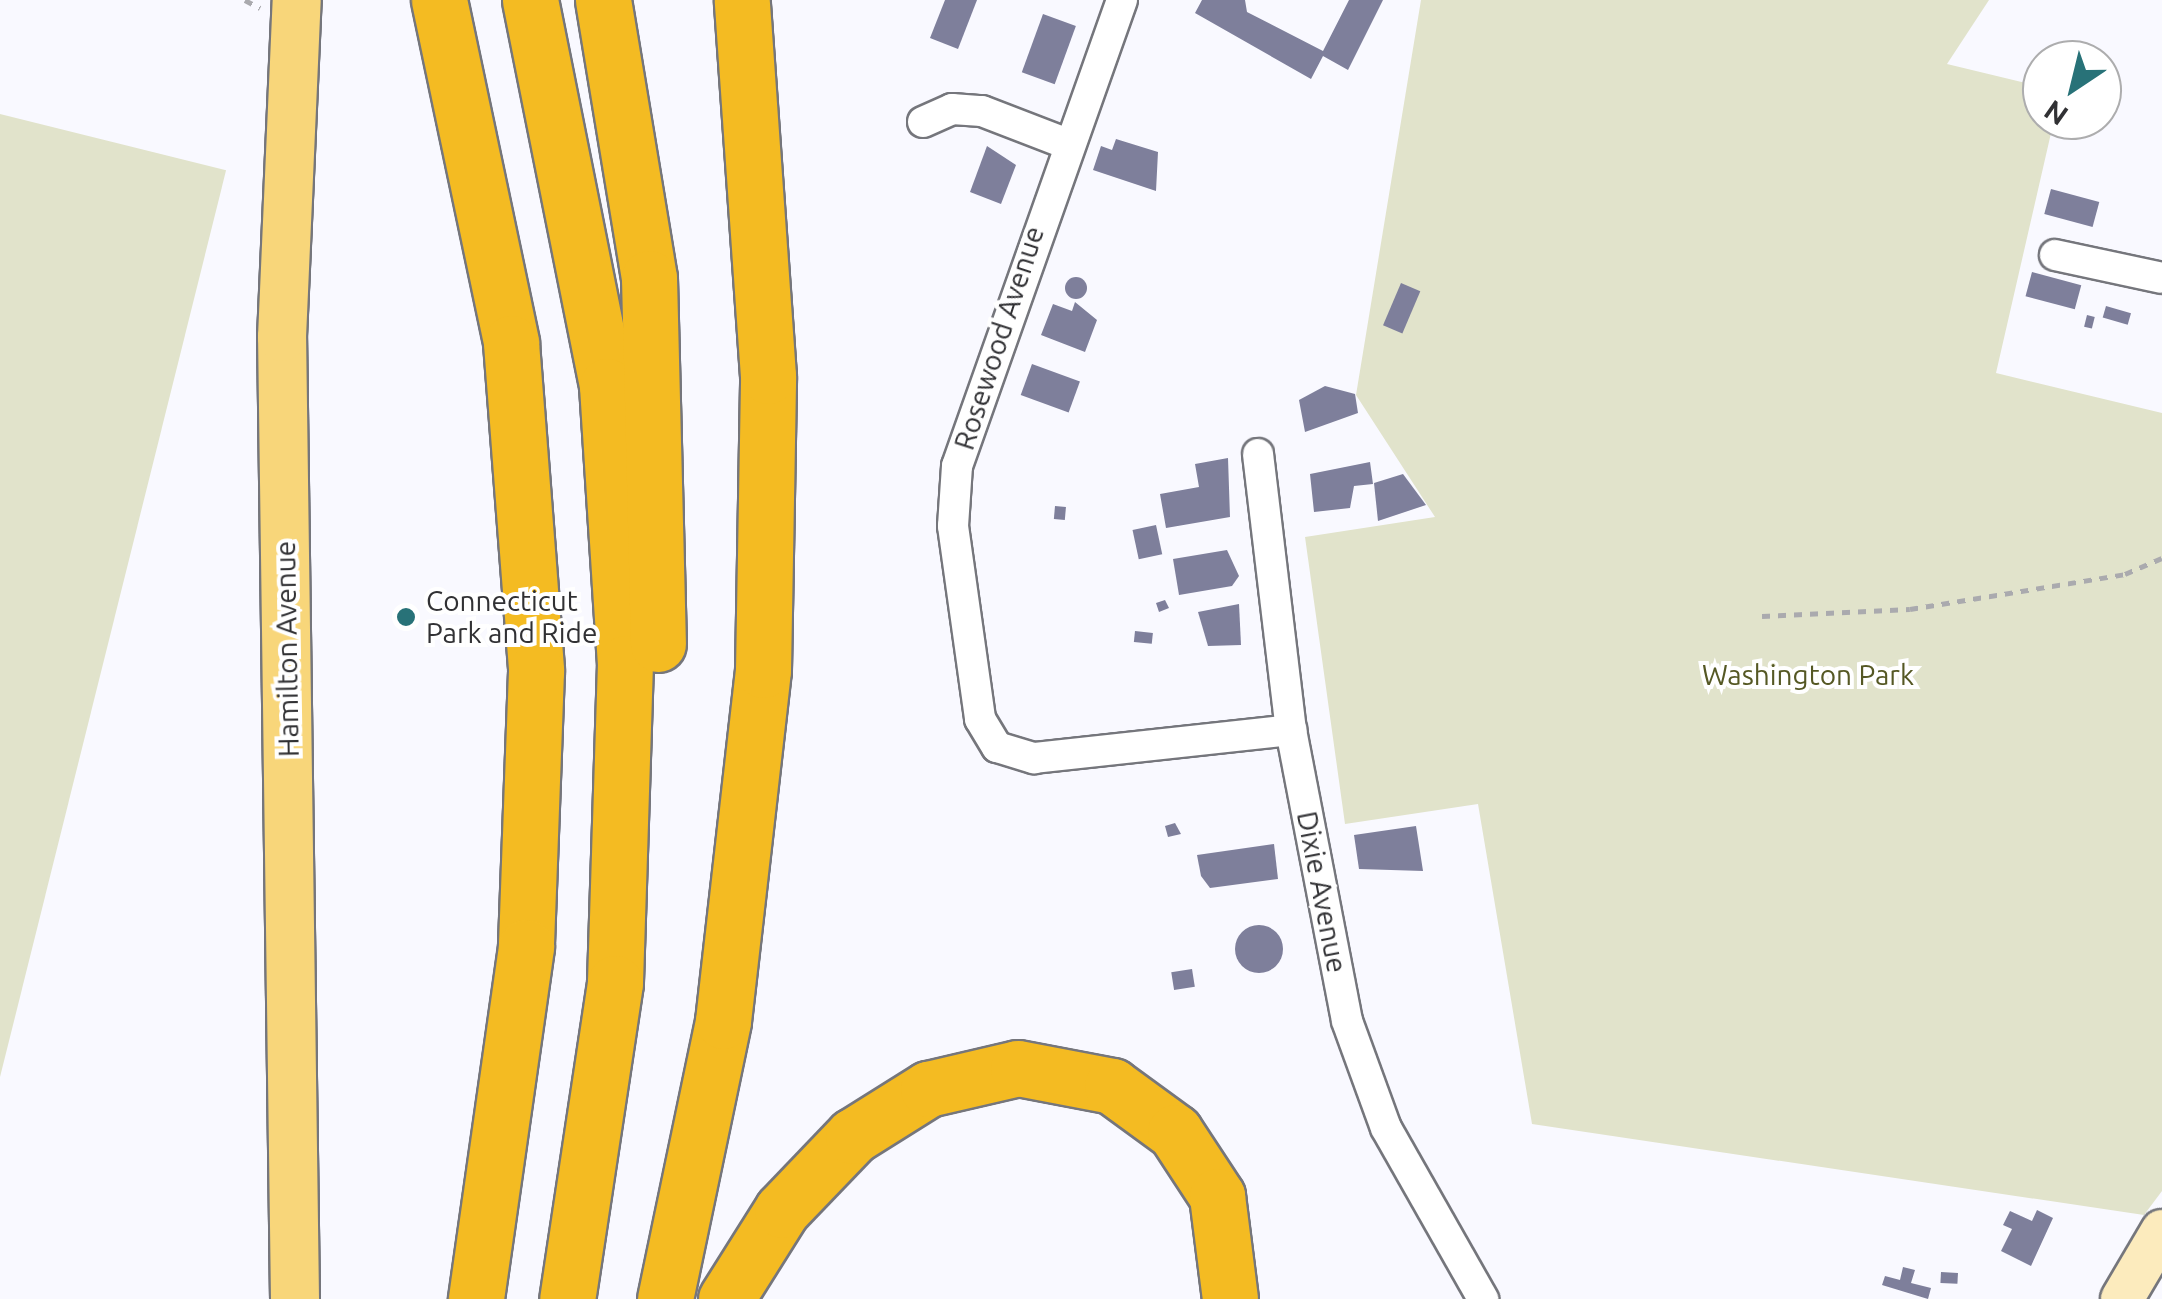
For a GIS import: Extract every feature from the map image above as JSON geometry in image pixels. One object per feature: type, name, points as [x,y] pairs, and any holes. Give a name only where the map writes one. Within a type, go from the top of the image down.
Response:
[{"type":"highway","points":[[439,0],[511,343],[536,650],[526,947],[476,1299]]},
{"type":"highway","points":[[530,0],[607,386],[625,752],[615,983],[567,1299]]},
{"type":"highway","points":[[604,0],[644,233],[659,465],[657,655],[625,752]]},
{"type":"highway","points":[[664,1299],[729,984],[763,670],[768,376],[742,0]]},
{"type":"highway","points":[[726,1299],[782,1210],[853,1136],[928,1089],[1018,1068],[1112,1086],[1175,1132],[1217,1196],[1230,1299]]},
{"type":"main road","name":"Hamilton Avenue","points":[[295,1299],[282,337],[298,0]]},
{"type":"street","name":"Rosewood Avenue","points":[[1122,0],[1065,143],[958,466],[953,526],[980,720],[997,747],[1034,758],[1292,730]]},
{"type":"street","points":[[923,122],[952,109],[982,111],[1065,143]]},
{"type":"street","points":[[2055,255],[2162,278]]},
{"type":"street","name":"Dixie Avenue","points":[[1258,454],[1292,730],[1346,1021],[1386,1128],[1483,1299]]},
{"type":"street","points":[[2122,1299],[2162,1231]]},
{"type":"path","points":[[1762,616],[1910,609],[2126,574],[2162,558]]},
{"type":"green space","name":"Washington Park","points":[[1421,0],[1989,0],[1947,64],[2022,82],[2022,140],[2049,140],[1996,373],[2162,413],[2162,1191],[2144,1215],[1532,1124],[1478,804],[1345,824],[1305,537],[1435,517],[1356,395]]},
{"type":"green space","points":[[0,114],[226,170],[0,1077]]},
{"type":"building","points":[[945,0],[977,0],[958,49],[930,38]]},
{"type":"building","points":[[1202,0],[1245,0],[1247,12],[1323,51],[1349,0],[1383,0],[1348,70],[1323,56],[1311,79],[1195,13]]},
{"type":"building","points":[[1043,14],[1076,26],[1055,84],[1022,72]]},
{"type":"building","points":[[1116,139],[1158,152],[1156,191],[1093,170],[1101,146],[1112,150]]},
{"type":"building","points":[[987,146],[1016,165],[1001,204],[970,192]]},
{"type":"building","points":[[2051,189],[2099,202],[2093,227],[2044,214]]},
{"type":"building","points":[[2032,272],[2081,285],[2075,309],[2026,296]]},
{"type":"building","points":[[1076,277],[1084,280],[1084,296],[1076,299],[1068,296],[1065,288],[1068,280]]},
{"type":"building","points":[[1401,283],[1420,291],[1402,334],[1383,325]]},
{"type":"building","points":[[1075,302],[1097,320],[1085,352],[1041,335],[1053,304],[1072,311]]},
{"type":"building","points":[[2106,306],[2131,313],[2128,325],[2103,318]]},
{"type":"building","points":[[2087,315],[2095,317],[2092,329],[2084,327]]},
{"type":"building","points":[[1032,364],[1080,381],[1069,412],[1021,395]]},
{"type":"building","points":[[1325,386],[1355,394],[1358,413],[1305,432],[1299,400]]},
{"type":"building","points":[[1228,458],[1230,517],[1166,528],[1160,494],[1199,487],[1195,464]]},
{"type":"building","points":[[1370,462],[1373,484],[1354,486],[1350,508],[1314,512],[1310,474]]},
{"type":"building","points":[[1403,474],[1426,505],[1378,521],[1374,483]]},
{"type":"building","points":[[1055,506],[1066,507],[1065,520],[1054,519]]},
{"type":"building","points":[[1156,525],[1162,554],[1139,559],[1133,530]]},
{"type":"building","points":[[1227,550],[1239,576],[1232,586],[1179,595],[1173,559]]},
{"type":"building","points":[[1165,600],[1169,608],[1159,612],[1156,603]]},
{"type":"building","points":[[1239,604],[1241,645],[1208,646],[1198,612]]},
{"type":"building","points":[[1135,631],[1153,633],[1152,644],[1134,642]]},
{"type":"building","points":[[1175,823],[1181,834],[1168,837],[1165,826]]},
{"type":"building","points":[[1416,826],[1423,871],[1359,869],[1354,835]]},
{"type":"building","points":[[1274,844],[1278,879],[1210,888],[1201,876],[1197,855]]},
{"type":"building","points":[[1259,925],[1276,932],[1283,949],[1276,966],[1259,973],[1242,966],[1235,949],[1242,932]]},
{"type":"building","points":[[1192,969],[1195,987],[1174,990],[1171,972]]},
{"type":"building","points":[[2037,1210],[2053,1218],[2031,1266],[2001,1251],[2012,1229],[2003,1225],[2010,1211],[2032,1221]]},
{"type":"building","points":[[1903,1267],[1915,1270],[1911,1283],[1931,1288],[1928,1299],[1882,1285],[1885,1276],[1900,1280]]},
{"type":"building","points":[[1941,1272],[1958,1273],[1957,1284],[1940,1283]]},
{"type":"place","name":"Connecticut Park and Ride","points":[[406,617]]}]
